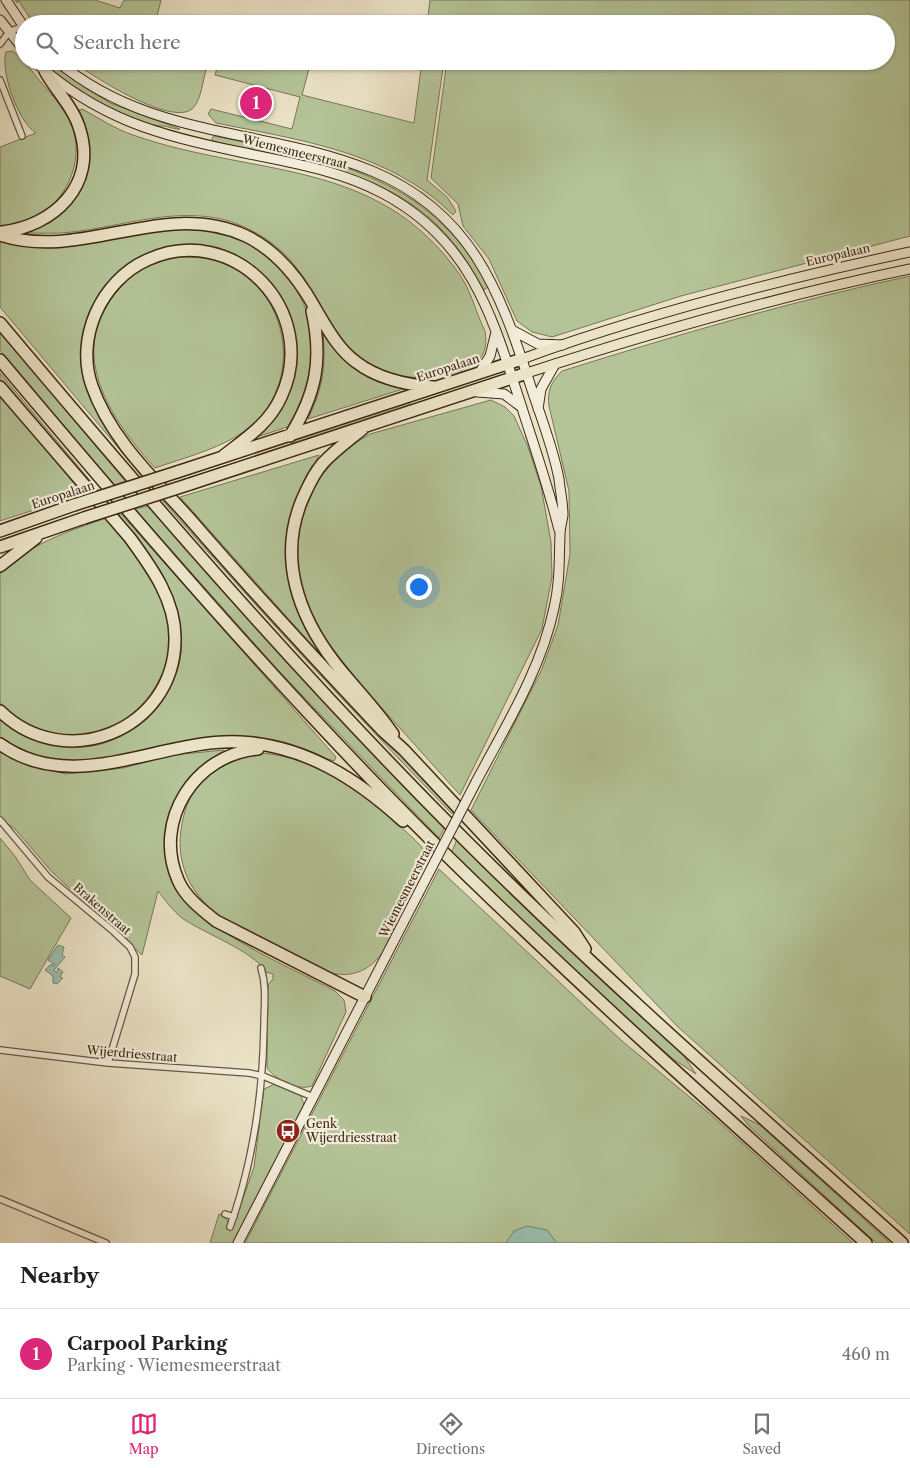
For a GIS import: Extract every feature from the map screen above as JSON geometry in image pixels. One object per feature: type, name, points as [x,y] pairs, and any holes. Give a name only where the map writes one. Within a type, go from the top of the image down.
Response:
[{"type":"highway","points":[[0,234],[27,228],[55,212],[67,201],[81,174],[83,160],[80,129],[74,115],[45,71]]},
{"type":"highway","points":[[0,234],[24,240],[57,241],[167,224],[191,222],[220,227],[259,242],[270,251],[289,270],[341,348],[355,362],[385,378],[434,387]]},
{"type":"highway","points":[[222,457],[268,419],[280,399],[288,381],[292,350],[289,327],[280,305],[267,286],[247,269],[224,257],[198,251],[171,252],[147,260],[124,275],[107,292],[95,312],[88,336],[87,359],[91,384],[102,411],[125,445],[224,558],[383,731],[404,750],[574,932],[595,965]]},
{"type":"highway","points":[[262,460],[283,445],[291,435],[310,397],[316,375],[318,352],[317,332],[310,300]]},
{"type":"highway","points":[[0,323],[210,570],[314,684],[464,840],[595,965],[902,1243]]},
{"type":"highway","name":"Europalaan","points":[[0,531],[74,505],[522,359]]},
{"type":"highway","points":[[0,360],[196,588],[303,706],[432,840],[586,990],[866,1243]]},
{"type":"highway","points":[[0,547],[527,373]]},
{"type":"highway","points":[[0,387],[130,538],[149,563],[162,586],[172,615],[176,639],[169,672],[154,700],[136,719],[110,734],[87,741],[55,740],[24,728],[0,711]]},
{"type":"highway","points":[[366,426],[339,448],[314,475],[300,507],[294,528],[292,568],[296,591],[304,614],[317,637],[335,663],[383,720],[404,750]]},
{"type":"highway","points":[[0,566],[42,533]]},
{"type":"highway","points":[[0,744],[31,760],[69,766],[99,765],[204,744],[239,742],[277,748],[317,761],[348,776],[408,825],[432,840]]},
{"type":"highway","points":[[277,748],[246,750],[229,755],[209,766],[189,786],[172,825],[170,847],[178,880],[199,908],[216,921],[365,997]]},
{"type":"main road","points":[[6,0],[15,15]]},
{"type":"main road","points":[[0,20],[15,39]]},
{"type":"main road","name":"Wiemesmeerstraat","points":[[70,70],[106,95],[149,114],[198,128],[325,155],[376,173],[397,183],[438,212],[471,248],[495,288],[527,373],[558,476],[563,514],[560,534],[558,585],[546,637],[516,704],[238,1243]]},
{"type":"main road","name":"Wiemesmeerstraat","points":[[45,71],[89,103],[139,126],[195,142],[326,171],[383,193],[412,212],[449,245],[464,264],[478,289],[496,332],[522,408],[560,534]]},
{"type":"main road","name":"Europalaan","points":[[522,359],[728,296],[910,252]]},
{"type":"main road","points":[[527,373],[706,318],[818,289],[910,269]]},
{"type":"main road","points":[[512,330],[538,344],[564,345]]},
{"type":"main road","points":[[480,372],[490,356],[496,332]]},
{"type":"main road","points":[[538,409],[541,389],[555,364]]},
{"type":"main road","points":[[470,392],[504,394],[522,408]]},
{"type":"street","points":[[0,44],[9,32],[15,30]]},
{"type":"street","points":[[0,80],[22,136]]},
{"type":"street","name":"Brakenstraat","points":[[0,820],[48,877],[113,931],[130,947],[135,957],[135,974],[108,1063]]},
{"type":"street","points":[[230,1227],[240,1198],[253,1139],[263,1076],[263,979],[261,968]]},
{"type":"street","points":[[263,979],[270,978]]},
{"type":"street","name":"Wijerdriesstraat","points":[[0,1050],[108,1063],[249,1073],[263,1076],[313,1097]]},
{"type":"street","points":[[0,1199],[106,1243]]},
{"type":"street","points":[[225,1214],[234,1217]]},
{"type":"shaded area","points":[[18,0],[95,0],[120,8],[124,0],[161,0],[157,15],[28,15]]},
{"type":"shaded area","points":[[430,0],[910,0],[910,236],[681,296],[552,337],[532,332],[517,321],[489,259],[463,226],[458,204],[431,178],[446,70],[895,70],[895,15],[428,15]]},
{"type":"shaded area","points":[[12,51],[15,53],[15,70],[31,70],[55,99],[68,118],[74,132],[76,146],[72,175],[57,200],[34,219],[0,226],[0,147],[36,133],[23,118],[12,95],[6,71],[6,52]]},
{"type":"shaded area","points":[[52,70],[63,70],[110,103],[180,129],[147,124],[114,112],[67,83]]},
{"type":"shaded area","points":[[86,70],[206,70],[196,104],[184,112],[170,111],[152,106],[133,98]]},
{"type":"shaded area","points":[[216,70],[309,70],[302,95],[414,123],[421,70],[443,70],[427,180],[447,197],[456,211],[453,215],[428,194],[401,176],[342,152],[311,143],[216,123],[208,114],[211,109],[292,129],[300,97],[215,75]]},
{"type":"shaded area","points":[[82,109],[126,133],[179,148],[311,176],[352,190],[391,209],[427,237],[460,275],[485,331],[486,344],[480,359],[465,369],[431,377],[396,375],[365,363],[340,338],[308,284],[289,259],[266,239],[229,221],[209,217],[170,216],[72,232],[27,233],[57,216],[78,189],[79,110]]},
{"type":"shaded area","points":[[214,136],[335,164],[371,178],[405,195],[436,218],[464,248],[489,286],[484,290],[464,257],[450,239],[427,216],[400,197],[372,182],[341,171],[309,162],[213,142],[212,138]]},
{"type":"shaded area","points":[[189,227],[231,234],[246,240],[261,250],[286,275],[304,306],[313,338],[313,363],[308,393],[290,426],[257,437],[277,414],[285,401],[291,387],[296,363],[296,339],[290,317],[280,296],[266,278],[248,264],[227,253],[203,247],[184,245],[164,248],[145,255],[133,263],[99,299],[87,323],[82,350],[84,377],[91,401],[146,474],[142,476],[0,307],[0,240],[39,246],[58,246],[95,241],[151,229]]},
{"type":"shaded area","points":[[176,257],[218,261],[241,272],[259,288],[272,308],[280,330],[283,353],[281,377],[272,399],[258,420],[248,429],[223,443],[155,468],[126,433],[104,394],[97,373],[94,352],[96,330],[104,308],[114,291],[134,271],[143,266]]},
{"type":"shaded area","points":[[910,276],[910,1234],[678,1027],[471,810],[542,669],[558,625],[570,554],[569,491],[549,406],[551,387],[558,375],[562,371],[735,319],[822,296]]},
{"type":"shaded area","points":[[0,332],[125,481],[114,485],[0,350]]},
{"type":"shaded area","points":[[323,332],[340,354],[356,370],[376,381],[403,389],[308,419],[317,397],[324,366]]},
{"type":"shaded area","points":[[0,373],[98,490],[94,491],[0,380]]},
{"type":"shaded area","points":[[0,396],[83,494],[0,521]]},
{"type":"shaded area","points":[[409,400],[410,407],[292,446],[298,437]]},
{"type":"shaded area","points":[[491,400],[505,407],[514,416],[528,447],[541,486],[551,542],[552,577],[542,629],[460,795],[362,686],[319,631],[298,586],[296,545],[303,511],[315,484],[337,457],[349,447],[370,434]]},
{"type":"shaded area","points":[[319,455],[299,494],[289,524],[286,547],[287,569],[291,590],[298,610],[320,650],[334,670],[180,497]]},
{"type":"shaded area","points":[[166,498],[330,682],[454,810],[452,814],[341,698],[233,580],[162,500]]},
{"type":"shaded area","points":[[148,506],[279,653],[445,827],[439,838],[278,670],[135,509]]},
{"type":"shaded area","points":[[121,514],[336,757],[334,761],[282,744],[155,749],[79,763],[42,758],[0,739],[0,717],[79,746],[94,746],[110,741],[125,733],[152,710],[164,696],[172,682],[178,668],[181,652],[181,628],[175,604],[157,569],[116,515]]},
{"type":"shaded area","points":[[106,518],[145,569],[166,612],[169,628],[169,649],[164,670],[154,689],[140,706],[124,720],[105,730],[84,735],[63,735],[45,731],[14,715],[0,703],[0,574],[36,546]]},
{"type":"shaded area","points":[[0,750],[20,762],[66,774],[123,768],[173,755],[224,750],[226,753],[186,784],[175,803],[165,836],[169,874],[174,886],[188,903],[225,933],[335,991],[344,1000],[346,1012],[312,1086],[294,1086],[276,1077],[267,1068],[268,985],[273,979],[273,974],[266,972],[260,964],[240,950],[182,918],[158,891],[142,955],[52,872],[15,829],[0,818]]},
{"type":"shaded area","points":[[263,753],[302,762],[337,777],[369,798],[417,842],[426,853],[384,951],[379,958],[361,971],[347,974],[331,973],[227,921],[209,907],[199,896],[185,871],[181,857],[181,827],[190,798],[197,787],[205,778],[226,765]]},
{"type":"shaded area","points":[[0,838],[15,856],[30,880],[71,918],[30,989],[0,976]]},
{"type":"shaded area","points":[[457,839],[684,1056],[696,1074],[673,1059],[598,993],[451,854]]},
{"type":"shaded area","points":[[439,869],[622,1041],[709,1113],[853,1243],[245,1243]]},
{"type":"shaded area","points":[[58,945],[64,947],[62,955],[65,957],[54,970],[57,973],[58,968],[63,972],[60,977],[63,978],[57,984],[53,983],[53,976],[45,970],[50,965],[55,965],[48,960]]},
{"type":"shaded area","points":[[275,1084],[301,1096],[304,1105],[233,1243],[210,1243],[219,1214],[227,1219],[228,1228],[232,1230],[254,1167],[264,1089]]},
{"type":"shaded area","points":[[741,1116],[760,1125],[890,1243],[876,1243],[749,1126]]},
{"type":"shaded area","points":[[527,1226],[547,1230],[557,1243],[506,1243],[514,1231]]},
{"type":"place","name":"Carpool Parking","points":[[256,103]]},
{"type":"place","name":"Genk Wijerdriesstraat","points":[[288,1131]]}]
